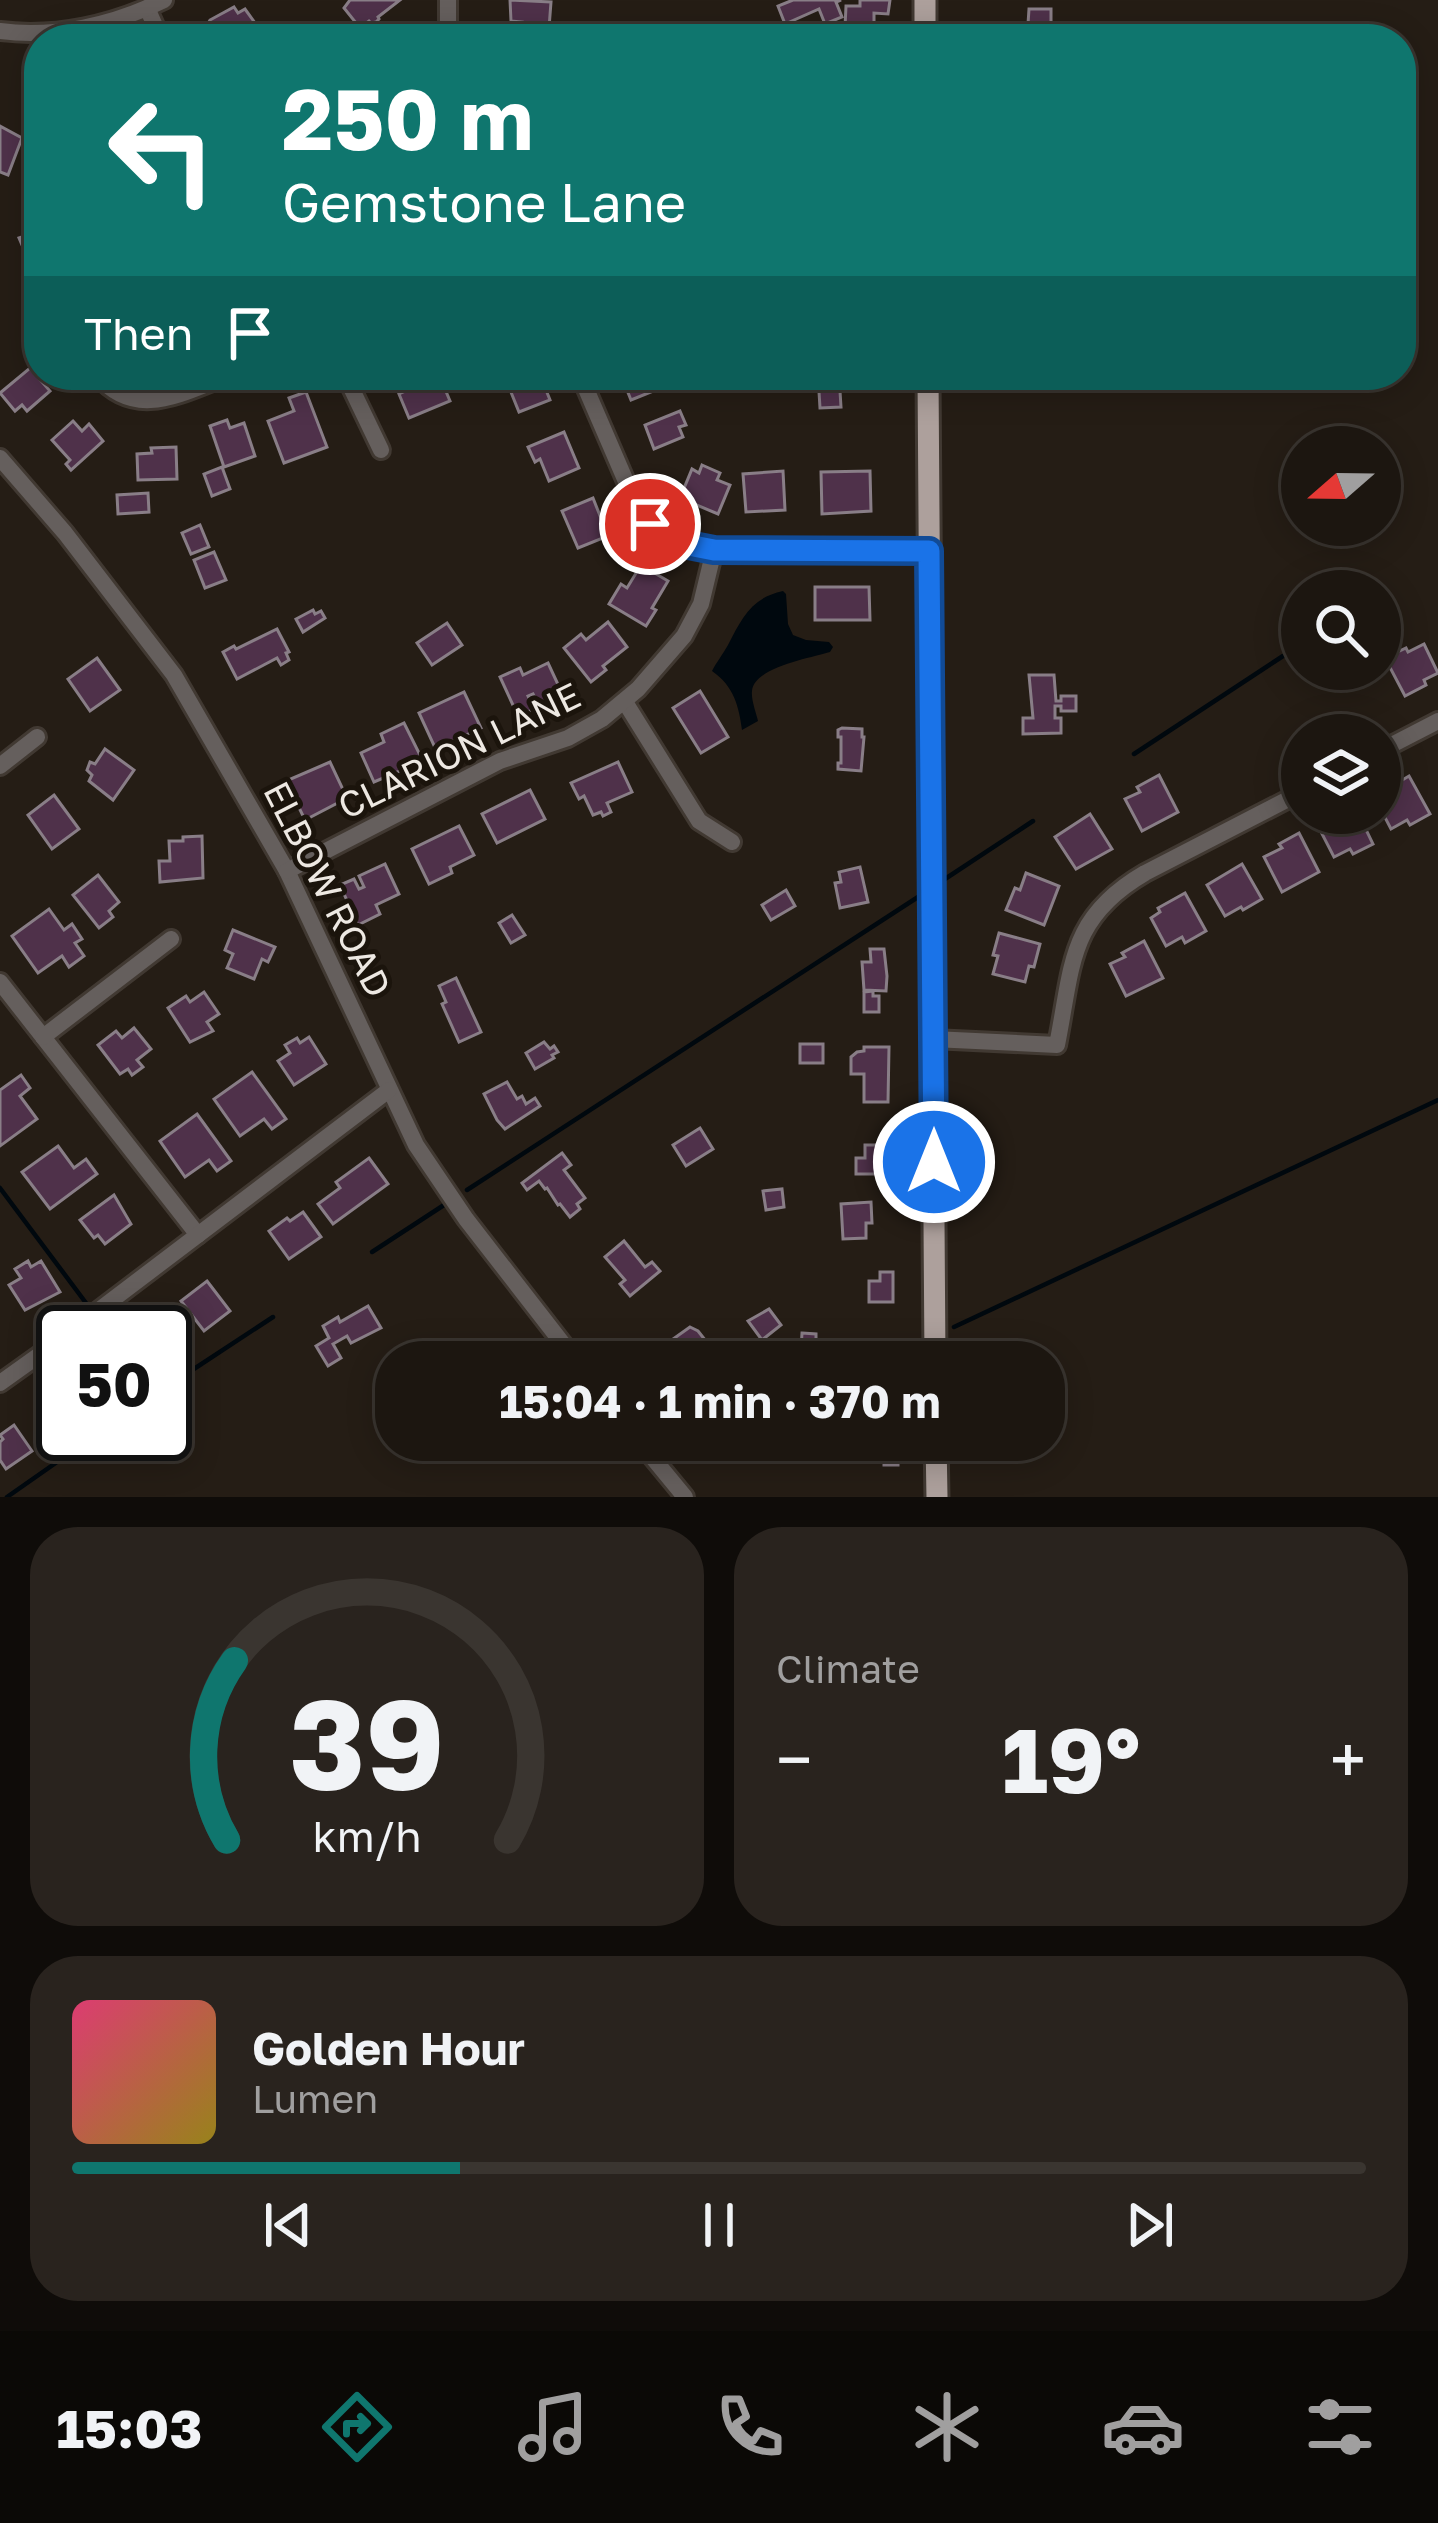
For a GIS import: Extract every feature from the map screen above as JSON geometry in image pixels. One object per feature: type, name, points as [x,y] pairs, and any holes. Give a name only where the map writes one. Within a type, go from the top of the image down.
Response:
[{"type":"main road","points":[[928,390],[935,1341]]},
{"type":"main road","points":[[936,1461],[937,1497]]},
{"type":"street","points":[[91,24],[155,4]]},
{"type":"street","points":[[111,390],[141,402],[187,390]]},
{"type":"street","points":[[352,390],[381,450]]},
{"type":"street","points":[[586,390],[637,507],[650,524],[678,543],[714,550],[929,551]]},
{"type":"street","name":"ELBOW ROAD","points":[[0,458],[65,533],[174,675],[287,871],[416,1145],[561,1341]]},
{"type":"street","name":"CLARION LANE","points":[[287,871],[500,760],[582,732],[625,702],[658,669],[694,620],[714,550]]},
{"type":"street","points":[[625,702],[699,821],[732,842]]},
{"type":"street","points":[[1401,740],[1438,721]]},
{"type":"street","points":[[0,766],[37,737]]},
{"type":"street","points":[[933,1039],[1057,1045],[1080,938],[1101,904],[1145,873],[1281,803]]},
{"type":"street","points":[[43,1037],[171,939]]},
{"type":"street","points":[[0,982],[198,1235]]},
{"type":"street","points":[[106,1305],[389,1090]]},
{"type":"street","points":[[0,1383],[36,1357]]},
{"type":"street","points":[[655,1461],[685,1497]]},
{"type":"shaded area","points":[[783,591],[793,635],[829,642],[833,647],[762,676],[752,691],[758,721],[742,730],[734,698],[712,671],[749,610]]},
{"type":"building","points":[[350,0],[400,0],[376,22],[365,24],[357,24],[344,8]]},
{"type":"building","points":[[510,0],[551,2],[549,24],[511,21]]},
{"type":"building","points":[[793,0],[841,0],[836,2],[842,17],[825,24],[819,9],[785,24],[778,6]]},
{"type":"building","points":[[860,0],[890,0],[888,14],[874,13],[874,24],[845,24],[846,6],[860,6]]},
{"type":"building","points":[[234,7],[238,13],[245,9],[256,24],[208,24]]},
{"type":"building","points":[[1029,9],[1051,9],[1051,24],[1028,24]]},
{"type":"building","points":[[0,126],[22,138],[8,175],[0,172]]},
{"type":"building","points":[[24,373],[24,390],[50,391],[27,411],[22,405],[15,411],[0,393]]},
{"type":"building","points":[[445,390],[450,401],[409,418],[399,394]]},
{"type":"building","points":[[510,390],[546,390],[550,400],[519,412]]},
{"type":"building","points":[[627,390],[656,390],[631,400]]},
{"type":"building","points":[[819,390],[840,390],[841,407],[820,408]]},
{"type":"building","points":[[306,392],[327,447],[284,463],[268,421],[294,411],[289,398]]},
{"type":"building","points":[[680,411],[686,425],[679,427],[683,437],[654,449],[645,425]]},
{"type":"building","points":[[227,420],[230,428],[244,423],[255,456],[224,467],[210,426]]},
{"type":"building","points":[[73,421],[82,431],[89,424],[103,441],[71,470],[66,464],[70,460],[52,440]]},
{"type":"building","points":[[564,432],[579,468],[549,481],[540,459],[535,462],[528,447]]},
{"type":"building","points":[[176,447],[177,479],[138,480],[137,454]]},
{"type":"building","points":[[702,465],[720,473],[717,480],[730,485],[718,514],[680,498],[692,469],[699,473]]},
{"type":"building","points":[[222,467],[230,489],[212,496],[204,474]]},
{"type":"building","points":[[783,471],[785,510],[746,512],[743,474]]},
{"type":"building","points":[[870,471],[871,511],[822,514],[821,472]]},
{"type":"building","points":[[148,493],[149,512],[118,514],[117,495]]},
{"type":"building","points":[[593,498],[608,536],[578,548],[562,511]]},
{"type":"building","points":[[200,525],[209,547],[191,554],[182,533]]},
{"type":"building","points":[[214,552],[226,580],[205,588],[194,560]]},
{"type":"building","points":[[641,565],[668,581],[646,626],[609,604],[621,584],[627,588]]},
{"type":"building","points":[[815,587],[869,587],[870,620],[815,620]]},
{"type":"building","points":[[313,610],[315,614],[321,611],[325,618],[303,632],[296,619]]},
{"type":"building","points":[[608,622],[627,647],[591,682],[564,648],[581,634],[586,640]]},
{"type":"building","points":[[447,623],[462,645],[432,665],[417,643]]},
{"type":"building","points":[[277,629],[289,660],[281,665],[277,658],[237,679],[223,652]]},
{"type":"building","points":[[1424,644],[1438,673],[1405,696],[1401,650]]},
{"type":"building","points":[[97,658],[120,690],[90,711],[68,679]]},
{"type":"building","points":[[548,663],[562,693],[538,704],[533,694],[528,696],[534,709],[518,716],[500,677],[520,668],[523,675]]},
{"type":"building","points":[[1029,675],[1054,675],[1056,701],[1061,696],[1076,696],[1076,711],[1055,706],[1061,733],[1023,734],[1023,718],[1033,718]]},
{"type":"building","points":[[700,691],[728,737],[701,753],[673,708]]},
{"type":"building","points":[[464,692],[481,728],[437,752],[419,713]]},
{"type":"building","points":[[404,723],[423,761],[374,782],[361,753],[384,742],[381,734]]},
{"type":"building","points":[[862,729],[861,771],[838,769],[838,730]]},
{"type":"building","points":[[105,749],[134,770],[113,800],[89,781],[92,775],[87,770]]},
{"type":"building","points":[[330,762],[347,798],[305,820],[286,781]]},
{"type":"building","points":[[618,762],[632,792],[607,803],[611,812],[593,815],[571,783]]},
{"type":"building","points":[[1159,775],[1178,812],[1142,831],[1125,799]]},
{"type":"building","points":[[1409,776],[1430,814],[1410,825],[1407,820],[1401,823],[1401,781]]},
{"type":"building","points":[[530,790],[545,819],[497,843],[482,814]]},
{"type":"building","points":[[54,795],[79,829],[52,849],[28,815]]},
{"type":"building","points":[[1090,814],[1112,849],[1076,869],[1055,837]]},
{"type":"building","points":[[459,826],[474,855],[429,884],[412,849]]},
{"type":"building","points":[[1300,834],[1319,872],[1282,892],[1264,857],[1282,848],[1279,844]]},
{"type":"building","points":[[1322,834],[1368,834],[1373,844],[1334,857]]},
{"type":"building","points":[[202,836],[203,878],[160,882],[159,861],[170,861],[169,841]]},
{"type":"building","points":[[385,864],[399,894],[376,905],[380,914],[358,925],[340,885],[354,879],[359,889],[364,887],[359,876]]},
{"type":"building","points":[[1242,864],[1262,899],[1225,916],[1207,885]]},
{"type":"building","points":[[860,867],[868,902],[840,908],[835,883],[841,882],[839,872]]},
{"type":"building","points":[[1026,873],[1059,886],[1044,925],[1006,910]]},
{"type":"building","points":[[98,875],[119,902],[109,911],[113,917],[99,928],[73,895]]},
{"type":"building","points":[[786,890],[795,906],[771,920],[762,905]]},
{"type":"building","points":[[1185,893],[1206,931],[1185,943],[1182,937],[1166,946],[1151,918],[1160,912],[1158,908]]},
{"type":"building","points":[[49,909],[64,930],[72,924],[82,939],[75,943],[84,956],[69,967],[62,956],[38,973],[12,936]]},
{"type":"building","points":[[512,915],[525,935],[511,943],[499,923]]},
{"type":"building","points":[[233,930],[275,947],[268,962],[262,959],[254,979],[227,968],[233,954],[225,950]]},
{"type":"building","points":[[999,933],[1040,944],[1025,982],[993,974]]},
{"type":"building","points":[[1144,941],[1163,978],[1126,996],[1110,964]]},
{"type":"building","points":[[870,949],[884,949],[886,991],[864,990],[862,962],[871,962]]},
{"type":"building","points":[[456,978],[481,1032],[459,1042],[439,986]]},
{"type":"building","points":[[873,991],[873,996],[879,996],[879,1012],[864,1012],[864,992]]},
{"type":"building","points":[[204,992],[219,1014],[207,1022],[213,1031],[190,1042],[168,1008],[186,996],[190,1002]]},
{"type":"building","points":[[134,1028],[151,1049],[137,1060],[143,1067],[132,1075],[128,1069],[120,1074],[98,1045],[116,1031],[122,1038]]},
{"type":"building","points":[[309,1037],[326,1064],[294,1085],[278,1061],[290,1053],[285,1045]]},
{"type":"building","points":[[544,1042],[558,1052],[535,1069],[526,1053]]},
{"type":"building","points":[[800,1044],[823,1044],[823,1063],[800,1063]]},
{"type":"building","points":[[864,1047],[889,1047],[888,1102],[864,1102],[864,1074],[851,1074],[851,1057]]},
{"type":"building","points":[[252,1072],[286,1119],[272,1129],[264,1119],[240,1136],[214,1099]]},
{"type":"building","points":[[21,1075],[30,1088],[20,1096],[37,1119],[0,1146],[0,1090]]},
{"type":"building","points":[[507,1082],[517,1099],[522,1096],[526,1104],[535,1098],[540,1106],[505,1129],[484,1094]]},
{"type":"building","points":[[197,1114],[231,1161],[217,1171],[209,1160],[185,1177],[160,1141]]},
{"type":"building","points":[[700,1128],[713,1149],[686,1166],[673,1145]]},
{"type":"building","points":[[865,1145],[884,1145],[884,1174],[856,1174],[856,1158],[865,1158]]},
{"type":"building","points":[[58,1146],[74,1168],[86,1159],[97,1174],[50,1209],[22,1172]]},
{"type":"building","points":[[562,1153],[571,1165],[564,1170],[585,1198],[570,1217],[539,1181],[527,1190],[522,1183]]},
{"type":"building","points":[[369,1158],[388,1184],[333,1224],[318,1204],[340,1188],[336,1182]]},
{"type":"building","points":[[782,1189],[784,1207],[766,1210],[763,1191]]},
{"type":"building","points":[[114,1195],[131,1224],[105,1244],[80,1220]]},
{"type":"building","points":[[871,1202],[872,1223],[866,1223],[866,1238],[843,1239],[841,1204]]},
{"type":"building","points":[[303,1212],[321,1237],[289,1259],[269,1231]]},
{"type":"building","points":[[624,1241],[645,1267],[652,1262],[660,1271],[630,1296],[620,1284],[625,1280],[605,1257]]},
{"type":"building","points":[[28,1261],[31,1267],[41,1261],[60,1292],[25,1310],[9,1285],[21,1278],[15,1269]]},
{"type":"building","points":[[880,1272],[893,1272],[893,1302],[869,1302],[869,1281],[880,1281]]},
{"type":"building","points":[[207,1281],[230,1311],[204,1331],[192,1315],[192,1305],[181,1301]]},
{"type":"building","points":[[368,1306],[381,1328],[351,1343],[347,1336],[333,1344],[341,1358],[328,1366],[316,1346],[329,1338],[323,1326]]},
{"type":"building","points":[[769,1309],[781,1325],[762,1340],[748,1321]]},
{"type":"building","points":[[690,1327],[706,1341],[670,1341]]},
{"type":"building","points":[[802,1333],[816,1334],[816,1341],[802,1341]]},
{"type":"building","points":[[14,1425],[32,1451],[6,1469],[0,1460],[0,1435]]},
{"type":"waterway","points":[[1134,754],[1281,657]]},
{"type":"waterway","points":[[945,879],[1033,821]]},
{"type":"waterway","points":[[467,1190],[918,897]]},
{"type":"waterway","points":[[954,1327],[1438,1100]]},
{"type":"waterway","points":[[0,1188],[86,1303]]},
{"type":"waterway","points":[[372,1252],[444,1205]]},
{"type":"waterway","points":[[192,1370],[273,1317]]},
{"type":"waterway","points":[[7,1497],[58,1461]]},
{"type":"route","points":[[650,524],[678,543],[714,550],[929,551],[934,1162]]}]
